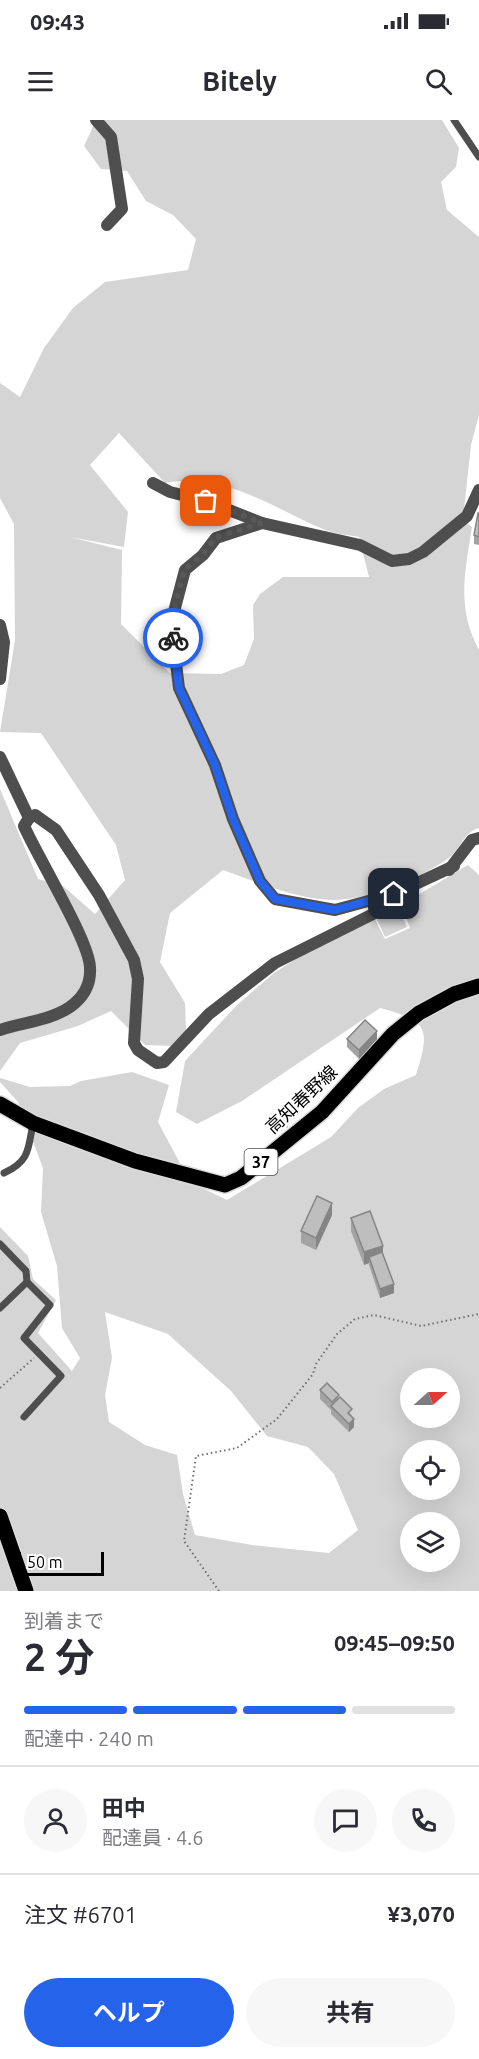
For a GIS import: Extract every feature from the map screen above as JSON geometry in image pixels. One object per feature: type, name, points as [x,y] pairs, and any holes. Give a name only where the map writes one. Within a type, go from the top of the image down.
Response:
[{"type":"main road","name":"高知春野線","points":[[0,1104],[33,1123],[135,1161],[225,1185],[242,1178],[322,1112],[393,1034],[419,1013],[454,994],[479,986]]},
{"type":"main road","points":[[0,1515],[26,1591]]},
{"type":"street","points":[[96,120],[111,137],[122,208],[107,225]]},
{"type":"street","points":[[153,483],[170,492],[206,501],[262,523],[360,545],[392,561],[409,559],[423,552],[467,516],[479,490]]},
{"type":"street","points":[[262,523],[216,537],[202,555],[184,570],[171,623],[179,688],[215,765],[233,819],[260,881],[275,899],[335,910],[394,894],[454,866]]},
{"type":"street","points":[[0,625],[4,642],[0,679]]},
{"type":"street","points":[[0,757],[29,818]]},
{"type":"street","points":[[0,1030],[55,1016],[82,996],[89,985],[91,966],[77,930],[24,826],[29,818],[35,815],[56,830],[122,935],[134,960],[138,979],[134,1043],[138,1050],[157,1063],[164,1062],[209,1014],[275,963],[431,885],[454,866],[472,840],[479,838]]},
{"type":"lane","points":[[454,120],[479,157]]},
{"type":"lane","points":[[4,1173],[20,1166],[27,1154],[33,1123]]},
{"type":"lane","points":[[0,1244],[26,1271],[27,1282],[50,1305],[24,1338],[61,1376],[24,1417]]},
{"type":"lane","points":[[0,1308],[27,1282]]},
{"type":"path","points":[[219,1591],[184,1541],[196,1456],[237,1448],[277,1419],[313,1374],[316,1364],[337,1334],[355,1319],[374,1316],[422,1326],[479,1314]]},
{"type":"path","points":[[0,1388],[39,1354]]},
{"type":"shaded area","points":[[96,120],[442,120],[459,148],[456,167],[441,182],[447,210],[479,237],[479,415],[471,445],[463,519],[472,527],[465,574],[465,604],[467,619],[479,650],[479,828],[470,832],[452,856],[437,866],[396,886],[355,898],[316,899],[275,889],[223,870],[170,913],[160,962],[185,1003],[186,1030],[173,1046],[145,1045],[111,1011],[78,1026],[20,1043],[0,1071],[0,789],[38,879],[63,886],[95,914],[125,880],[116,845],[41,733],[0,732],[15,640],[14,524],[0,498],[0,383],[20,397],[44,348],[73,308],[105,282],[188,270],[196,239],[173,215],[146,201],[127,171],[101,169],[84,146]],"holes":[[[119,433],[165,483],[207,482],[227,487],[266,502],[327,531],[359,537],[369,577],[283,577],[260,594],[253,605],[254,639],[244,665],[221,674],[170,673],[121,624],[122,550],[70,537],[124,547],[128,512],[90,465]]]},
{"type":"shaded area","points":[[468,865],[479,875],[479,1591],[0,1591],[0,1227],[28,1256],[33,1279],[56,1300],[38,1333],[72,1371],[80,1358],[62,1328],[57,1266],[41,1212],[43,1168],[18,1102],[0,1082],[0,1078],[30,1087],[70,1086],[81,1081],[132,1072],[169,1085],[158,1122],[190,1182],[227,1200],[331,1137],[358,1108],[384,1089],[416,1075],[423,1046],[422,1028],[408,1017],[380,1008],[242,1101],[197,1124],[176,1112],[185,1061],[237,1005],[274,973],[315,947],[373,916],[385,939],[410,928],[401,905]],"holes":[[[105,1312],[168,1334],[231,1391],[267,1436],[308,1447],[334,1474],[358,1530],[329,1553],[252,1545],[195,1535],[183,1494],[177,1455],[145,1445],[109,1422],[105,1395],[112,1358]]]},
{"type":"shaded area","points":[[397,904],[407,927],[385,937],[375,915]]},
{"type":"building","points":[[479,513],[479,537],[474,535]]},
{"type":"building","points":[[365,1020],[377,1031],[359,1050],[347,1039]]},
{"type":"building","points":[[282,1109],[288,1119],[274,1127],[268,1116]]},
{"type":"building","points":[[317,1196],[332,1203],[316,1238],[301,1231]]},
{"type":"building","points":[[370,1211],[383,1246],[364,1252],[351,1218]]},
{"type":"building","points":[[382,1252],[394,1284],[380,1289],[369,1257]]},
{"type":"building","points":[[327,1383],[339,1395],[332,1402],[320,1390]]},
{"type":"building","points":[[340,1397],[352,1409],[348,1413],[354,1419],[349,1424],[331,1406]]},
{"type":"way so far","points":[[173,638],[171,623],[184,570],[202,555],[216,537],[262,523],[206,501]]},
{"type":"route","points":[[173,638],[179,688],[215,765],[233,819],[260,881],[275,899],[335,910],[394,894]]}]
